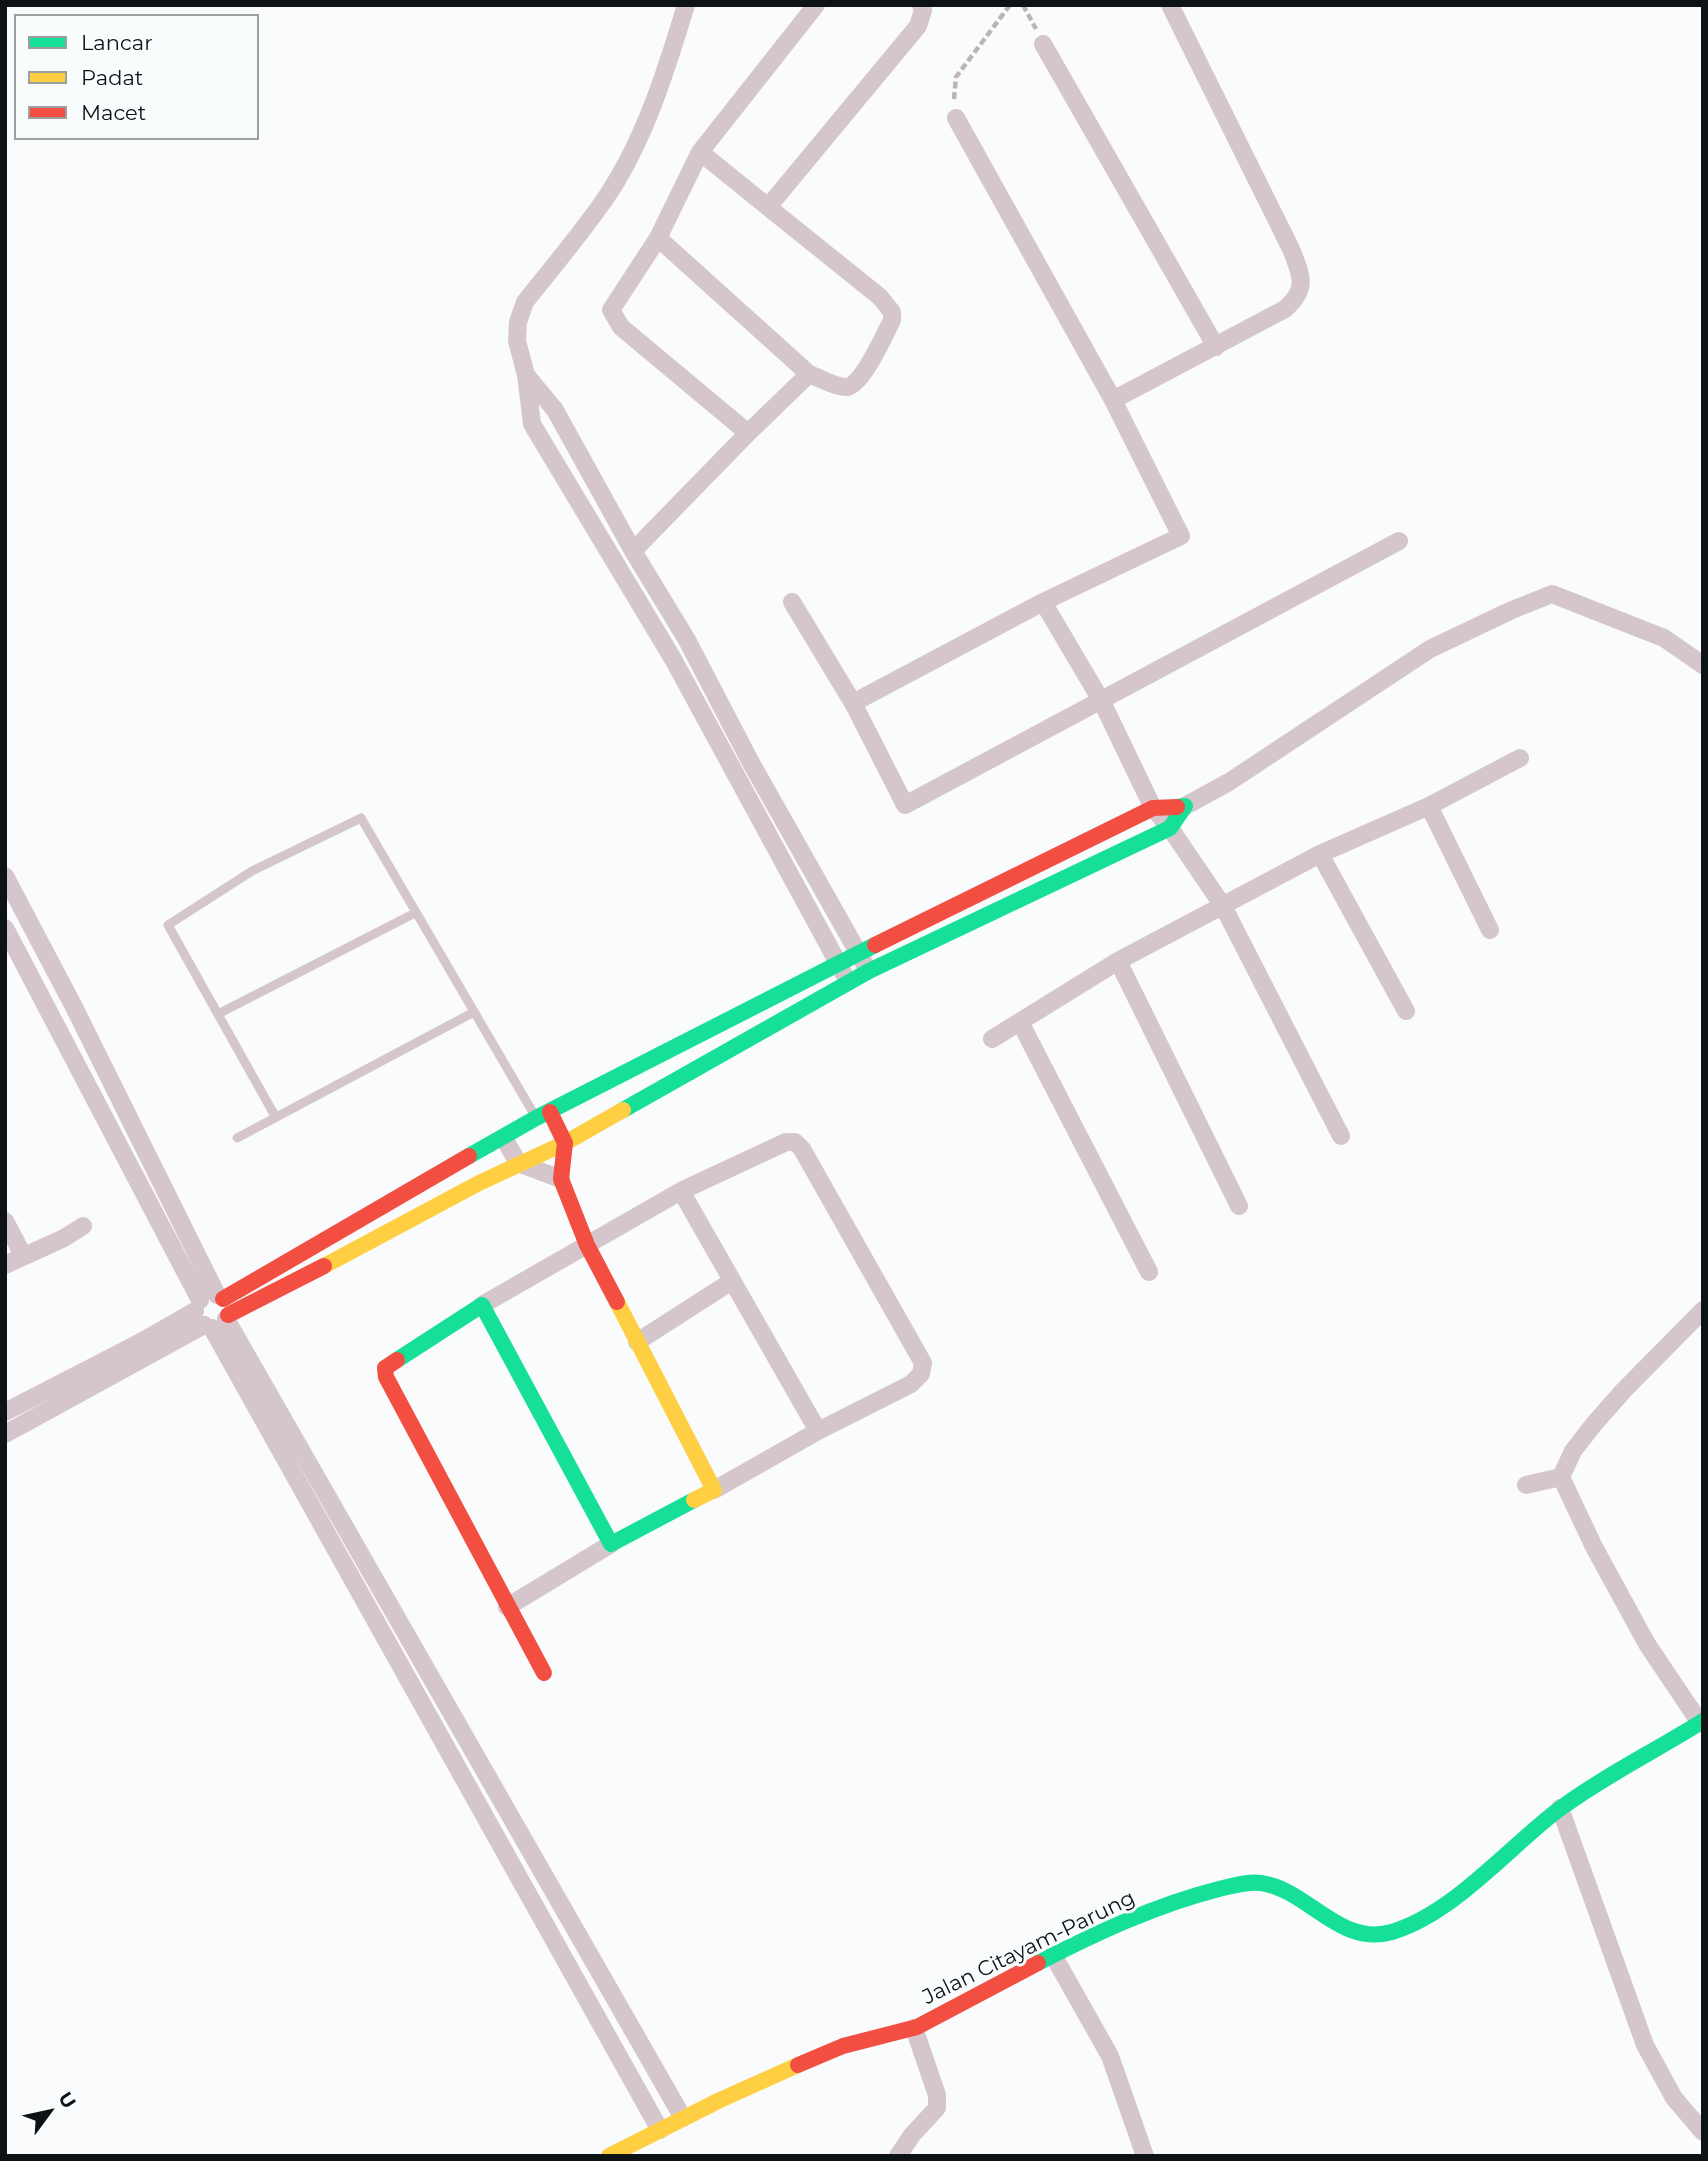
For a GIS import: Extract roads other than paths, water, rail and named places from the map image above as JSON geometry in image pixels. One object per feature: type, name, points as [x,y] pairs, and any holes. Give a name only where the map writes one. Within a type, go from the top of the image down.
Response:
[{"type":"street","points":[[686,5],[668,62],[638,139],[605,198],[525,302],[517,322],[517,341],[526,375],[532,424],[673,659],[848,983]]},
{"type":"street","points":[[748,433],[621,327],[611,310],[658,238],[699,152],[816,5]]},
{"type":"street","points":[[768,207],[918,26],[923,10],[921,5]]},
{"type":"street","points":[[1113,400],[1285,309],[1297,298],[1301,287],[1301,275],[1254,170],[1170,5]]},
{"type":"street","points":[[1043,44],[1216,347]]},
{"type":"street","points":[[853,703],[1042,602],[1181,536],[1113,400],[957,118]]},
{"type":"street","points":[[658,238],[810,374],[846,387],[862,377],[892,320],[892,312],[880,297],[699,152]]},
{"type":"street","points":[[633,551],[748,433],[810,374]]},
{"type":"street","points":[[526,375],[555,410],[633,551],[687,640],[750,761],[869,971]]},
{"type":"street","points":[[792,602],[853,703],[905,805],[1399,541]]},
{"type":"street","points":[[5,1434],[543,1115],[839,963],[1153,808],[1185,806],[1229,782],[1430,649],[1511,610],[1552,594],[1664,638],[1703,665]]},
{"type":"street","points":[[1042,602],[1102,702],[1153,808],[1170,828],[1223,906],[1341,1136]]},
{"type":"street","points":[[992,1039],[1118,961],[1320,854],[1429,806],[1520,758]]},
{"type":"street","points":[[5,1412],[139,1343],[213,1312],[276,1293],[518,1163],[565,1143],[869,971],[1170,828],[1185,806]]},
{"type":"street","points":[[1429,806],[1490,930]]},
{"type":"street","points":[[1320,854],[1406,1011]]},
{"type":"street","points":[[5,877],[74,1007],[213,1312],[683,2118]]},
{"type":"street","points":[[5,928],[660,2130]]},
{"type":"street","points":[[1118,961],[1239,1206]]},
{"type":"street","points":[[1020,1022],[1149,1272]]},
{"type":"street","points":[[543,1115],[565,1143],[561,1179],[587,1244],[713,1490]]},
{"type":"street","points":[[504,1139],[518,1163],[561,1179]]},
{"type":"street","points":[[508,1607],[611,1544],[818,1431],[911,1384],[921,1374],[923,1363],[802,1149],[795,1142],[786,1142],[681,1191],[482,1305],[385,1368],[384,1372],[508,1607],[544,1673]]},
{"type":"street","points":[[681,1191],[818,1431]]},
{"type":"street","points":[[5,1221],[23,1255]]},
{"type":"street","points":[[5,1265],[64,1238],[83,1226]]},
{"type":"street","points":[[637,1342],[732,1281]]},
{"type":"street","points":[[482,1305],[611,1544]]},
{"type":"street","points":[[1702,1722],[1647,1644],[1594,1547],[1562,1477],[1573,1451],[1594,1424],[1703,1310]]},
{"type":"street","points":[[1526,1485],[1562,1477]]},
{"type":"street","name":"Jalan Citayam-Parung","points":[[609,2156],[683,2118],[837,2048],[914,2028],[1053,1955],[1179,1900],[1246,1882],[1274,1884],[1344,1930],[1369,1937],[1389,1933],[1418,1921],[1443,1904],[1560,1808],[1702,1722]]},
{"type":"street","points":[[1560,1808],[1645,2045],[1674,2098],[1703,2132]]},
{"type":"street","points":[[1053,1955],[1110,2056],[1144,2156]]},
{"type":"street","points":[[898,2156],[912,2135],[937,2108],[937,2095],[914,2028]]},
{"type":"lane","points":[[275,1116],[167,925],[252,871],[361,818],[474,1012],[543,1115]]},
{"type":"lane","points":[[218,1014],[415,913]]},
{"type":"lane","points":[[237,1138],[474,1012]]}]
